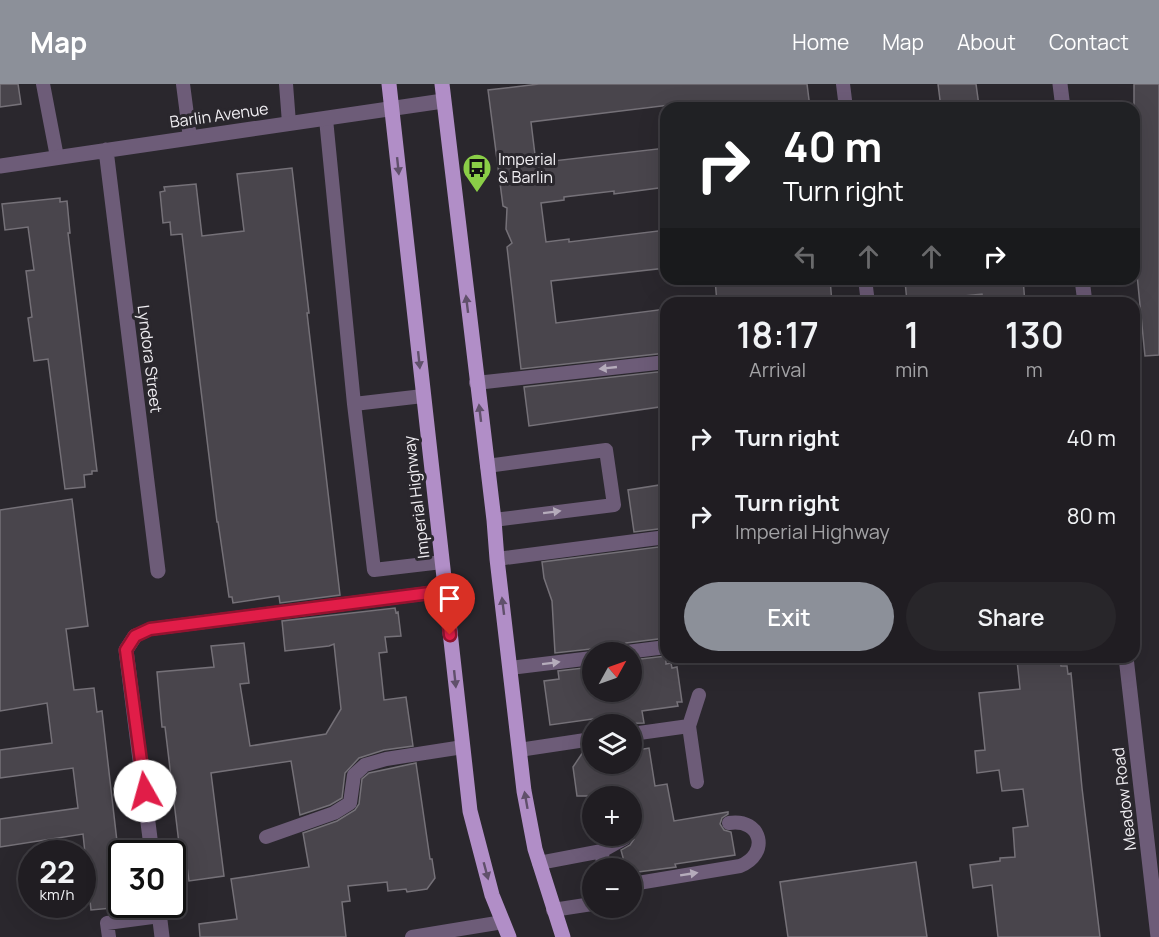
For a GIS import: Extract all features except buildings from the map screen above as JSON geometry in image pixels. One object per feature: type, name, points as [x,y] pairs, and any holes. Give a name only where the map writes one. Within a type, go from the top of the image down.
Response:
[{"type":"main road","name":"Imperial Highway","points":[[389,84],[470,812],[492,895],[506,930]]},
{"type":"main road","points":[[442,84],[528,814],[539,863],[563,937]]},
{"type":"street","points":[[1060,84],[1062,102]]},
{"type":"street","name":"Barlin Avenue","points":[[0,166],[443,101]]},
{"type":"street","name":"Lyndora Street","points":[[106,150],[158,571]]},
{"type":"street","points":[[135,636],[126,650],[150,840]]},
{"type":"street","name":"Meadow Road","points":[[1127,663],[1158,937]]},
{"type":"street","points":[[160,918],[162,937]]},
{"type":"lane","points":[[44,84],[57,157]]},
{"type":"lane","points":[[183,84],[190,138]]},
{"type":"lane","points":[[286,84],[289,123]]},
{"type":"lane","points":[[843,84],[845,102]]},
{"type":"lane","points":[[326,119],[354,404],[374,570],[442,562]]},
{"type":"lane","points":[[476,383],[660,363]]},
{"type":"lane","points":[[354,404],[423,396]]},
{"type":"lane","points":[[487,466],[606,450],[614,505],[494,520]]},
{"type":"lane","points":[[497,559],[660,538]]},
{"type":"lane","points":[[135,636],[150,629],[445,591]]},
{"type":"lane","points":[[642,650],[660,648]]},
{"type":"lane","points":[[510,668],[582,659]]},
{"type":"lane","points":[[697,782],[689,726],[699,695]]},
{"type":"lane","points":[[642,733],[689,726]]},
{"type":"lane","points":[[519,750],[582,741]]},
{"type":"lane","points":[[266,837],[334,813],[350,803],[354,776],[365,765],[386,759],[463,747]]},
{"type":"lane","points":[[642,880],[740,866],[750,862],[758,847],[755,830],[748,824],[738,821],[729,823]]},
{"type":"lane","points":[[539,863],[602,851],[611,846]]},
{"type":"lane","points":[[602,851],[602,858]]},
{"type":"lane","points":[[554,910],[582,906]]},
{"type":"lane","points":[[109,937],[108,923],[128,918]]},
{"type":"lane","points":[[412,937],[506,930]]},
{"type":"place","name":"Imperial & Barlin","points":[[477,194]]},
{"type":"route","points":[[145,791],[126,650],[135,636],[150,629],[445,591],[450,635]]}]
